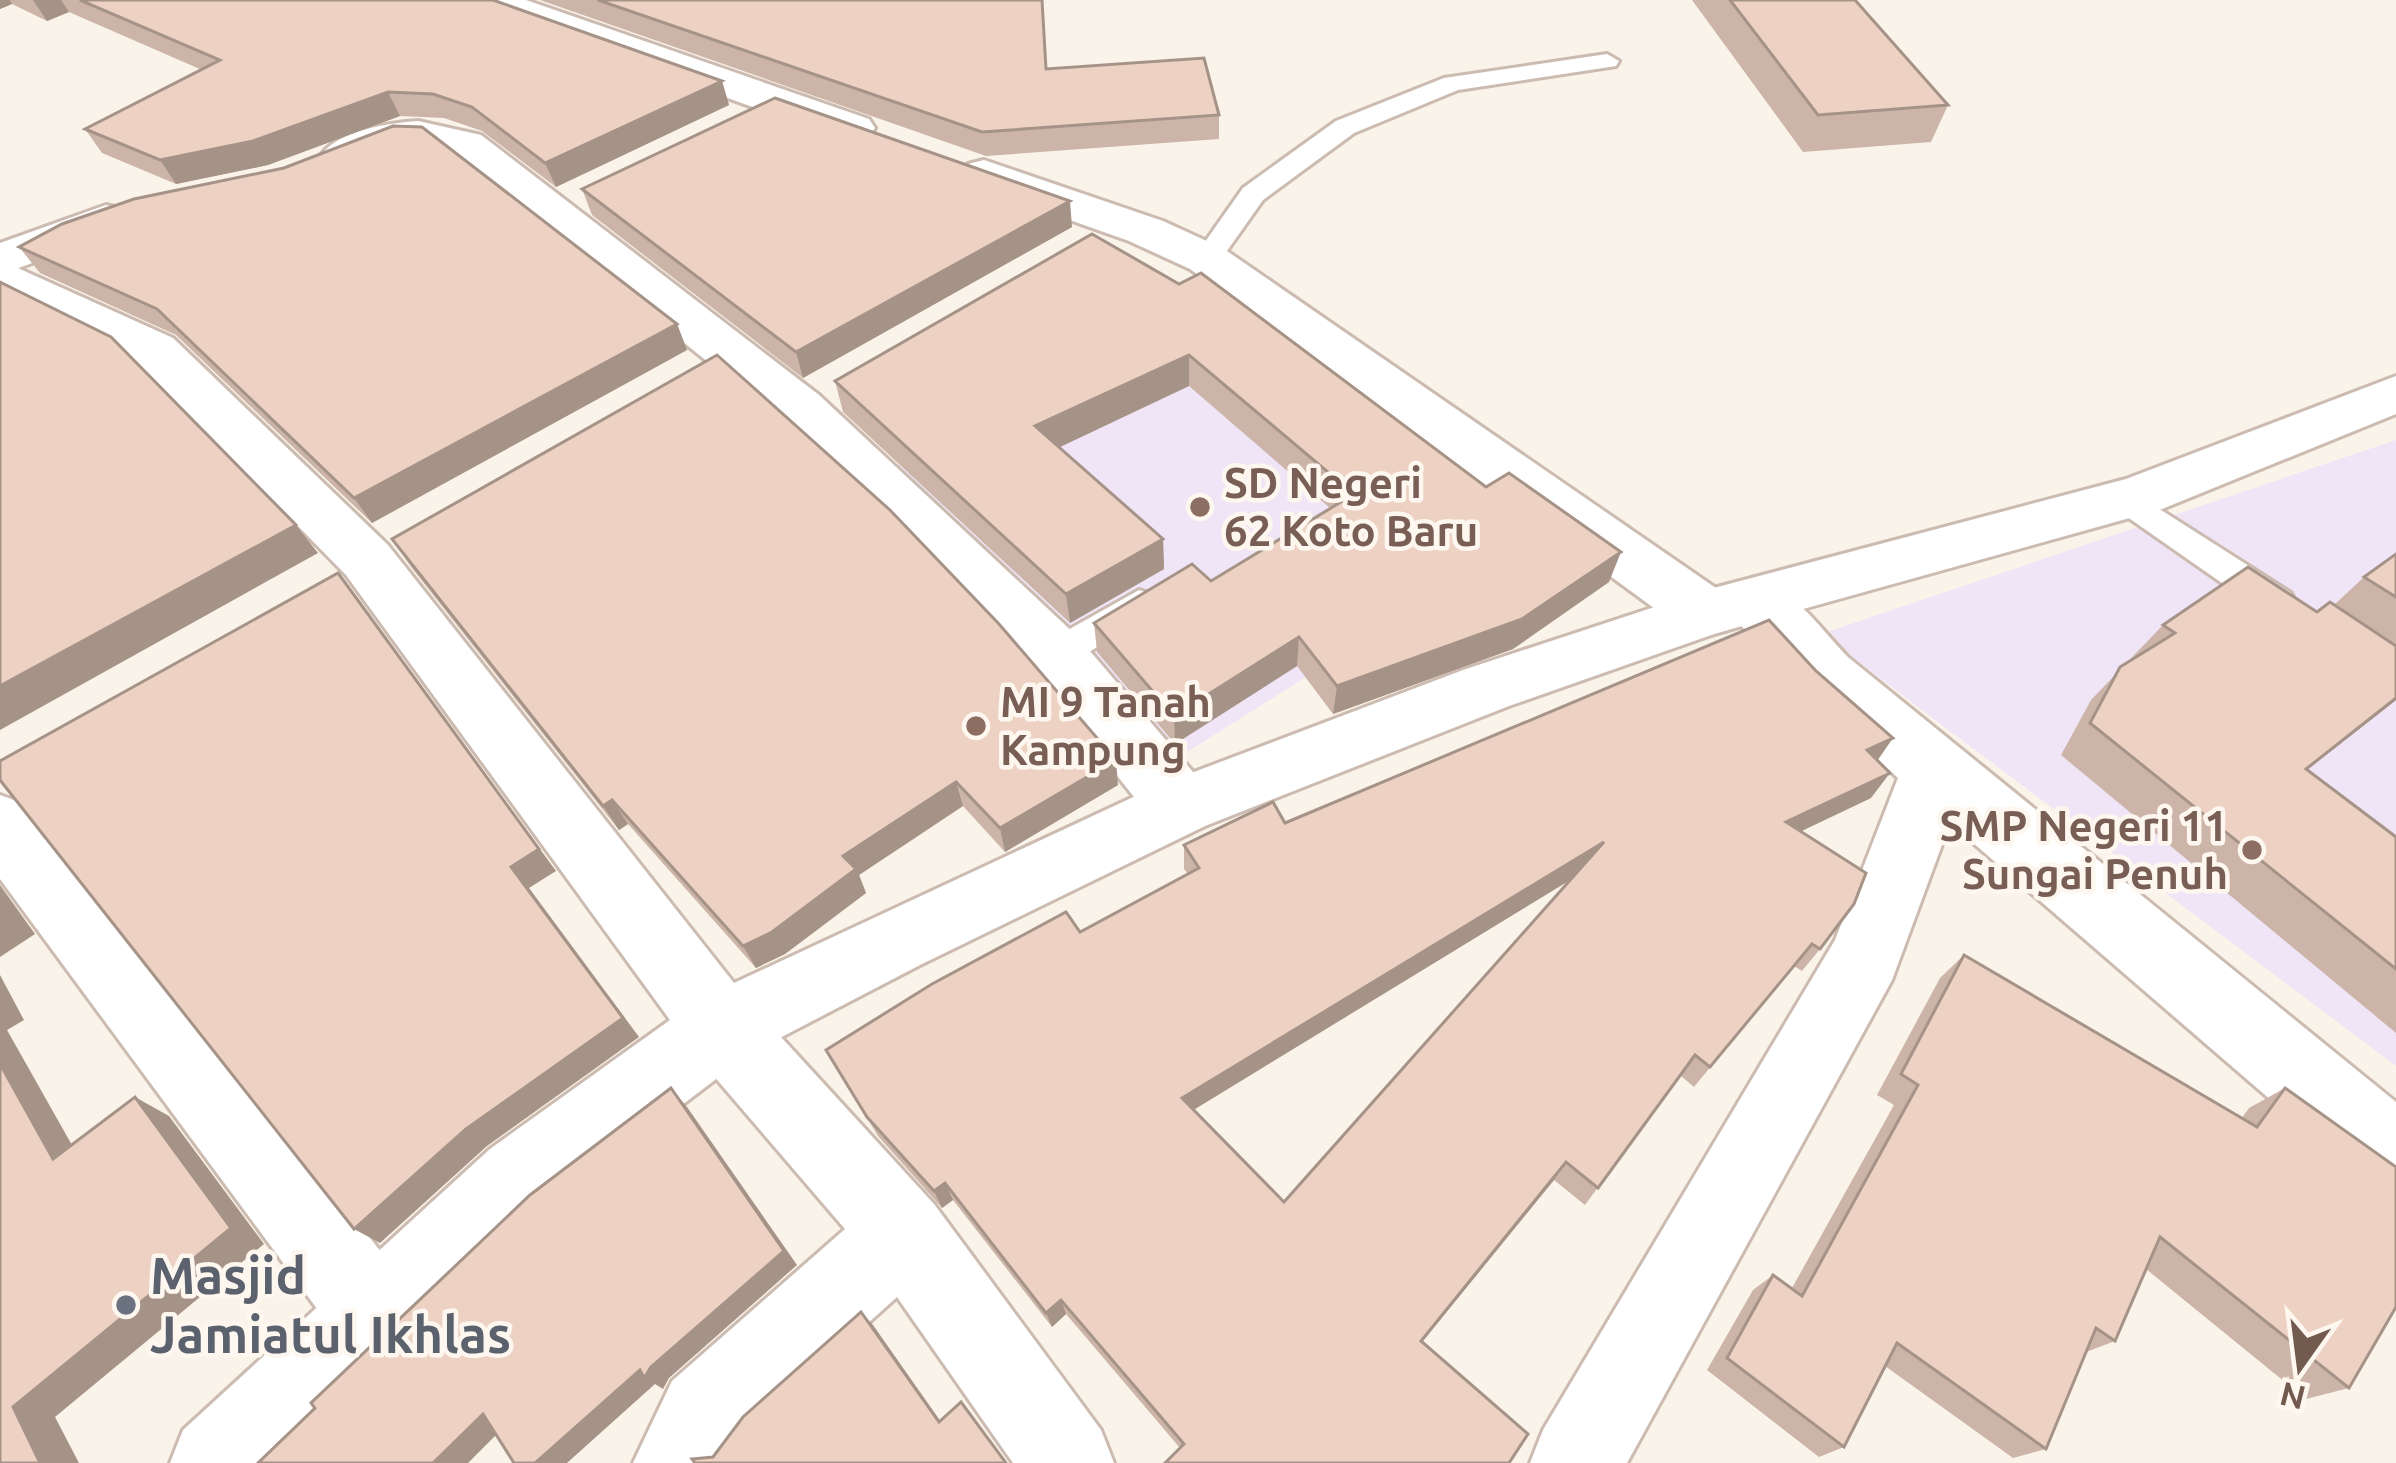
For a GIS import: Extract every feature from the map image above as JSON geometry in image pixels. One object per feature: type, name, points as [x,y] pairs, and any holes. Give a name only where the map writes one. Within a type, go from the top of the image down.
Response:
[{"type":"street","points":[[488,0],[886,140]]},
{"type":"street","points":[[717,132],[779,103]]},
{"type":"street","points":[[304,172],[400,133],[444,135],[572,202],[730,354],[820,396],[1056,654],[1181,806]]},
{"type":"street","points":[[950,163],[1122,223],[1207,259],[1730,607],[1826,676],[2396,1154]]},
{"type":"street","points":[[0,260],[157,205]]},
{"type":"street","points":[[1061,257],[1122,223]]},
{"type":"street","points":[[0,275],[155,350],[366,560],[722,1028],[904,1234],[1069,1463]]},
{"type":"street","points":[[669,388],[730,354]]},
{"type":"street","points":[[216,1463],[519,1178],[722,1028],[1181,806],[1486,688],[1730,607],[2125,499],[2396,394]]},
{"type":"street","points":[[1576,1463],[1866,956],[1936,770]]},
{"type":"street","points":[[0,825],[374,1313]]},
{"type":"street","points":[[680,1463],[704,1413],[724,1392],[904,1234]]},
{"type":"lane","points":[[1207,259],[1253,194],[1345,127],[1453,83],[1607,61]]},
{"type":"lane","points":[[2125,499],[2299,618]]},
{"type":"lane","points":[[1056,654],[1174,582]]},
{"type":"shaded area","name":"SD Negeri 62 Koto Baru","points":[[1201,282],[1518,543],[1184,754],[888,471]]},
{"type":"shaded area","name":"SMP Negeri 11 Sungai Penuh","points":[[2396,440],[2396,1066],[1821,634]]},
{"type":"building","points":[[80,0],[493,0],[722,81],[545,163],[472,107],[433,94],[388,92],[253,141],[160,160],[85,129],[220,60]]},
{"type":"building","points":[[598,0],[1042,0],[1046,69],[1204,58],[1219,115],[982,132]]},
{"type":"building","points":[[1730,0],[1855,0],[1948,105],[1818,115]]},
{"type":"building","points":[[775,98],[1070,201],[796,352],[582,189]]},
{"type":"building","points":[[393,126],[422,127],[677,324],[354,498],[157,309],[19,247],[62,224],[134,199],[284,168]]},
{"type":"building","name":"SD Negeri 62 Koto Baru","points":[[1092,234],[1179,284],[1201,273],[1486,487],[1509,473],[1621,552],[1522,619],[1337,686],[1299,637],[1174,716],[1094,623],[1192,564],[1211,581],[1354,494],[1189,355],[1035,426],[1163,539],[1066,594],[835,381]]},
{"type":"building","points":[[0,282],[111,337],[296,525],[0,686]]},
{"type":"building","points":[[717,355],[890,510],[999,624],[1116,760],[1000,828],[956,782],[843,856],[856,869],[772,932],[743,946],[612,800],[603,806],[392,539]]},
{"type":"building","points":[[2396,554],[2396,597],[2364,577]]},
{"type":"building","points":[[2248,567],[2317,612],[2330,602],[2396,646],[2396,698],[2306,769],[2396,837],[2396,969],[2090,723],[2120,667],[2175,633],[2163,625]]},
{"type":"building","points":[[338,573],[539,849],[511,867],[623,1018],[466,1129],[354,1229],[0,780],[0,761]]},
{"type":"building","points":[[1769,620],[1816,671],[1893,738],[1867,750],[1890,773],[1786,822],[1866,873],[1854,904],[1820,949],[1812,944],[1710,1067],[1695,1055],[1598,1188],[1566,1162],[1421,1341],[1528,1434],[1509,1463],[1165,1463],[1184,1444],[1061,1300],[1046,1313],[945,1183],[934,1191],[867,1117],[826,1050],[932,984],[1066,912],[1080,932],[1199,868],[1184,845],[1273,802],[1285,823]],"holes":[[[1604,842],[1284,1202],[1182,1098]]]},
{"type":"building","points":[[1964,955],[2257,1127],[2285,1088],[2396,1167],[2396,1307],[2349,1388],[2160,1237],[2115,1341],[2096,1328],[2046,1449],[1897,1343],[1844,1447],[1727,1358],[1773,1275],[1802,1296],[1918,1085],[1901,1074]]},
{"type":"building","points":[[0,1064],[53,1159],[135,1097],[231,1228],[13,1407],[40,1463],[0,1463]]},
{"type":"building","points":[[671,1088],[784,1251],[644,1378],[640,1370],[535,1463],[514,1463],[483,1414],[433,1463],[258,1463],[315,1408],[311,1403],[530,1195]]},
{"type":"building","points":[[861,1312],[939,1422],[961,1402],[1006,1463],[695,1463],[692,1459],[713,1457],[743,1417]]},
{"type":"place","name":"SD Negeri 62 Koto Baru","points":[[1200,507]]},
{"type":"place","name":"MI 9 Tanah Kampung","points":[[976,726]]},
{"type":"place","name":"SMP Negeri 11 Sungai Penuh","points":[[2252,850]]},
{"type":"place","name":"Masjid Jamiatul Ikhlas","points":[[126,1305]]}]
